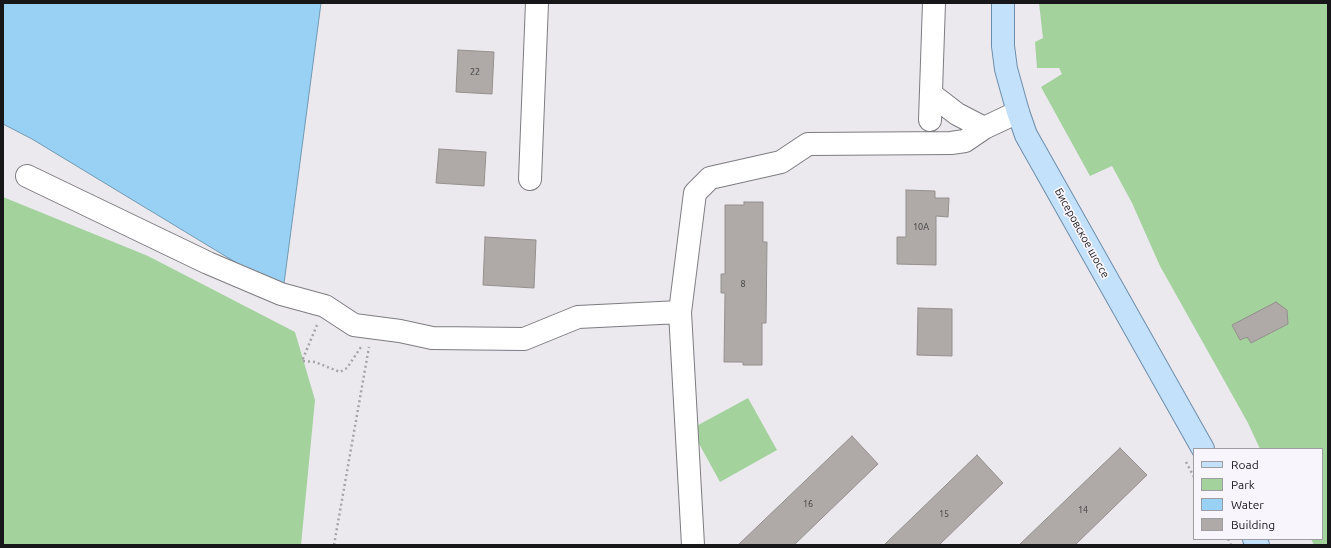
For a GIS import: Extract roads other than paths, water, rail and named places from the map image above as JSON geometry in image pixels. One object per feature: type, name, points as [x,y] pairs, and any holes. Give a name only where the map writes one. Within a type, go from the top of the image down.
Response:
[{"type":"main road","name":"Бисеровское шоссе","points":[[1003,3],[1003,46],[1006,69],[1026,135],[1202,448]]},
{"type":"lane","points":[[530,179],[537,3]]},
{"type":"lane","points":[[930,120],[934,3]]},
{"type":"lane","points":[[931,94],[957,114],[984,128]]},
{"type":"lane","points":[[692,545],[680,312],[695,193],[710,178],[781,162],[808,144],[951,143],[965,141],[984,128],[1018,112]]},
{"type":"lane","points":[[28,176],[208,263],[281,294],[325,306],[354,325],[400,331],[432,338],[524,339],[578,317],[680,312]]},
{"type":"water","points":[[3,3],[321,3],[283,291],[32,139],[3,124]]}]
